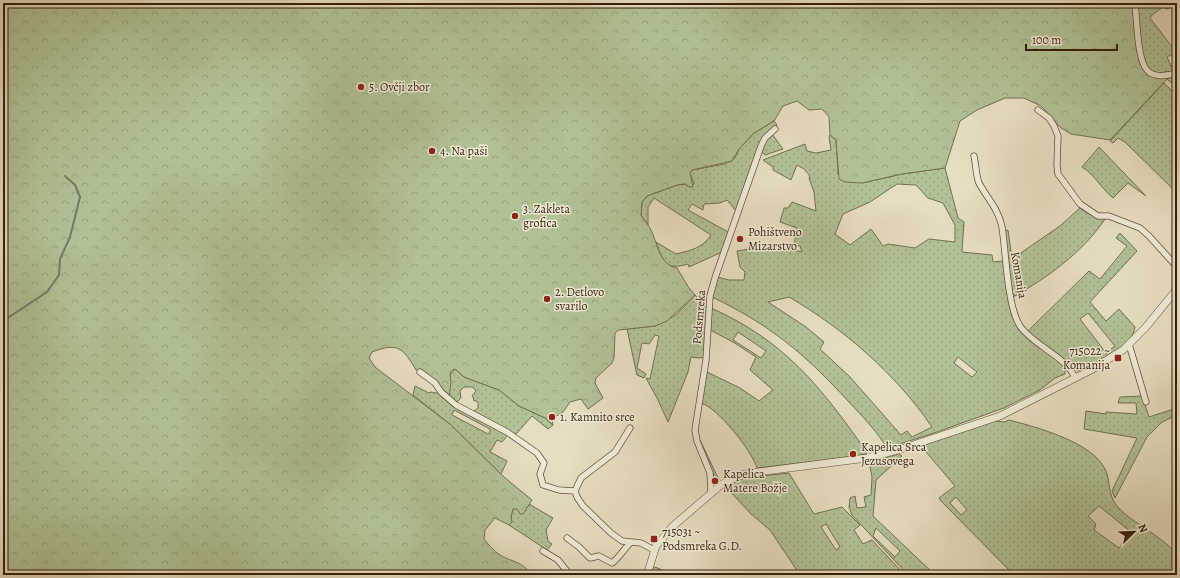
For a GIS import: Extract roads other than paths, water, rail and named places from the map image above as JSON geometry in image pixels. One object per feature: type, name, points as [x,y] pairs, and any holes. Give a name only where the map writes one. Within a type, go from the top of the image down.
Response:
[{"type":"street","points":[[1135,3],[1140,53],[1148,70],[1157,75],[1164,76],[1177,73]]},
{"type":"street","points":[[1038,110],[1049,118],[1054,126],[1058,136],[1058,174],[1080,204],[1098,216],[1109,216],[1140,228],[1177,267]]},
{"type":"street","name":"Podsmreka","points":[[711,492],[710,473],[697,441],[695,430],[706,360],[710,296],[761,146],[765,138],[775,129]]},
{"type":"street","name":"Komanija","points":[[974,156],[978,182],[997,211],[1002,226],[1004,254],[1013,308],[1019,324],[1032,340],[1047,349],[1073,371],[1075,378]]},
{"type":"street","points":[[647,575],[654,550],[660,541],[673,526],[722,484],[741,475],[867,458],[901,449],[1000,416],[1112,358],[1145,328],[1177,289]]},
{"type":"street","points":[[1129,344],[1146,402]]},
{"type":"street","points":[[420,372],[435,383],[441,392],[456,405],[506,432],[537,453],[544,462],[540,474],[540,480],[543,485],[560,490],[575,491]]},
{"type":"street","points":[[630,428],[615,452],[581,478],[575,491],[576,497],[599,523],[617,537],[630,543],[641,543],[654,550]]},
{"type":"street","points":[[567,538],[590,558],[599,556],[612,563],[615,561],[620,552],[630,543]]},
{"type":"street","points":[[543,551],[558,560],[570,575]]},
{"type":"waterway","points":[[3,321],[47,292],[59,275],[60,259],[70,237],[80,197],[75,185],[65,176]]},
{"type":"place","name":"5. Ovčji zbor","points":[[361,87]]},
{"type":"place","name":"4. Na paši","points":[[432,151]]},
{"type":"place","name":"3. Zakleta grofica","points":[[515,216]]},
{"type":"place","name":"Pohištveno Mizarstvo","points":[[740,239]]},
{"type":"place","name":"2. Detlovo svarilo","points":[[547,299]]},
{"type":"place","name":"715022 ~ Komanija","points":[[1118,358]]},
{"type":"place","name":"1. Kamnito srce","points":[[552,417]]},
{"type":"place","name":"Kapelica Srca Jezusovega","points":[[853,454]]},
{"type":"place","name":"Kapelica Matere Božje","points":[[715,481]]},
{"type":"place","name":"715031 ~ Podsmreka G.D.","points":[[654,539]]}]
